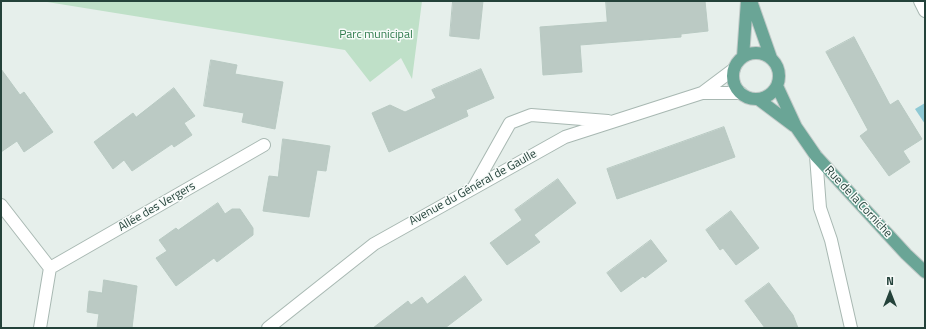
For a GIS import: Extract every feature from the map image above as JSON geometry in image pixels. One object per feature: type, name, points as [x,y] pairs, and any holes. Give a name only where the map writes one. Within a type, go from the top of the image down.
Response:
[{"type":"main road","points":[[743,57],[746,1]]},
{"type":"main road","name":"Rue de la Corniche","points":[[751,1],[771,58],[779,71],[777,86],[796,127],[816,156],[906,254],[925,272]]},
{"type":"main road","points":[[741,93],[734,82],[734,69],[743,57],[749,53],[757,52],[771,58]]},
{"type":"main road","points":[[758,99],[766,97],[777,86]]},
{"type":"main road","name":"Rue de la Corniche","points":[[741,93],[752,99],[758,99],[796,127]]},
{"type":"street","points":[[920,1],[925,11]]},
{"type":"street","name":"Avenue du Général de Gaulle","points":[[702,93],[734,69]]},
{"type":"street","name":"Avenue du Général de Gaulle","points":[[268,328],[374,244],[565,137],[702,93],[741,93]]},
{"type":"street","points":[[473,188],[510,123],[531,115],[613,122]]},
{"type":"street","name":"Allée des Vergers","points":[[50,268],[264,145]]},
{"type":"street","points":[[816,156],[820,208],[831,240],[852,328]]},
{"type":"street","points":[[1,205],[50,268],[40,328]]},
{"type":"green space","name":"Parc municipal","points":[[41,1],[422,1],[412,79],[401,58],[370,82],[345,50]]},
{"type":"water","points":[[925,103],[925,124],[915,109]]},
{"type":"building","points":[[453,1],[483,1],[479,39],[450,36]]},
{"type":"building","points":[[606,1],[705,1],[708,31],[681,34],[681,37],[580,45],[582,72],[543,75],[540,27],[607,22]]},
{"type":"building","points":[[854,37],[890,105],[898,100],[922,139],[903,151],[910,162],[889,176],[860,136],[868,130],[826,52]]},
{"type":"building","points":[[211,60],[237,65],[235,74],[283,82],[275,129],[242,122],[244,113],[204,106]]},
{"type":"building","points":[[1,69],[20,95],[24,92],[53,132],[24,152],[17,141],[1,152]]},
{"type":"building","points":[[481,69],[494,98],[466,110],[468,116],[389,152],[372,113],[390,105],[405,112],[436,98],[432,90]]},
{"type":"building","points":[[174,88],[195,116],[184,123],[192,135],[174,147],[172,144],[132,171],[124,160],[113,169],[94,142],[133,113],[136,117]]},
{"type":"building","points":[[724,127],[735,157],[617,199],[607,169]]},
{"type":"building","points":[[283,139],[330,146],[326,171],[317,170],[309,217],[263,211],[269,176],[278,177]]},
{"type":"building","points":[[558,179],[576,203],[534,235],[540,242],[507,265],[490,243],[522,220],[515,210]]},
{"type":"building","points":[[218,203],[225,214],[232,209],[240,209],[253,228],[253,235],[217,262],[214,258],[176,286],[156,258],[167,251],[159,240],[176,228],[178,230]]},
{"type":"building","points":[[731,211],[759,248],[736,265],[723,248],[720,250],[706,230]]},
{"type":"building","points":[[651,240],[667,261],[645,278],[643,276],[621,292],[607,273]]},
{"type":"building","points":[[465,276],[482,300],[445,328],[373,328],[408,301],[411,305],[422,297],[427,304]]},
{"type":"building","points":[[104,280],[137,286],[132,328],[97,328],[99,314],[87,312],[89,291],[102,293]]},
{"type":"building","points":[[769,283],[793,315],[798,328],[765,328],[745,301]]}]
